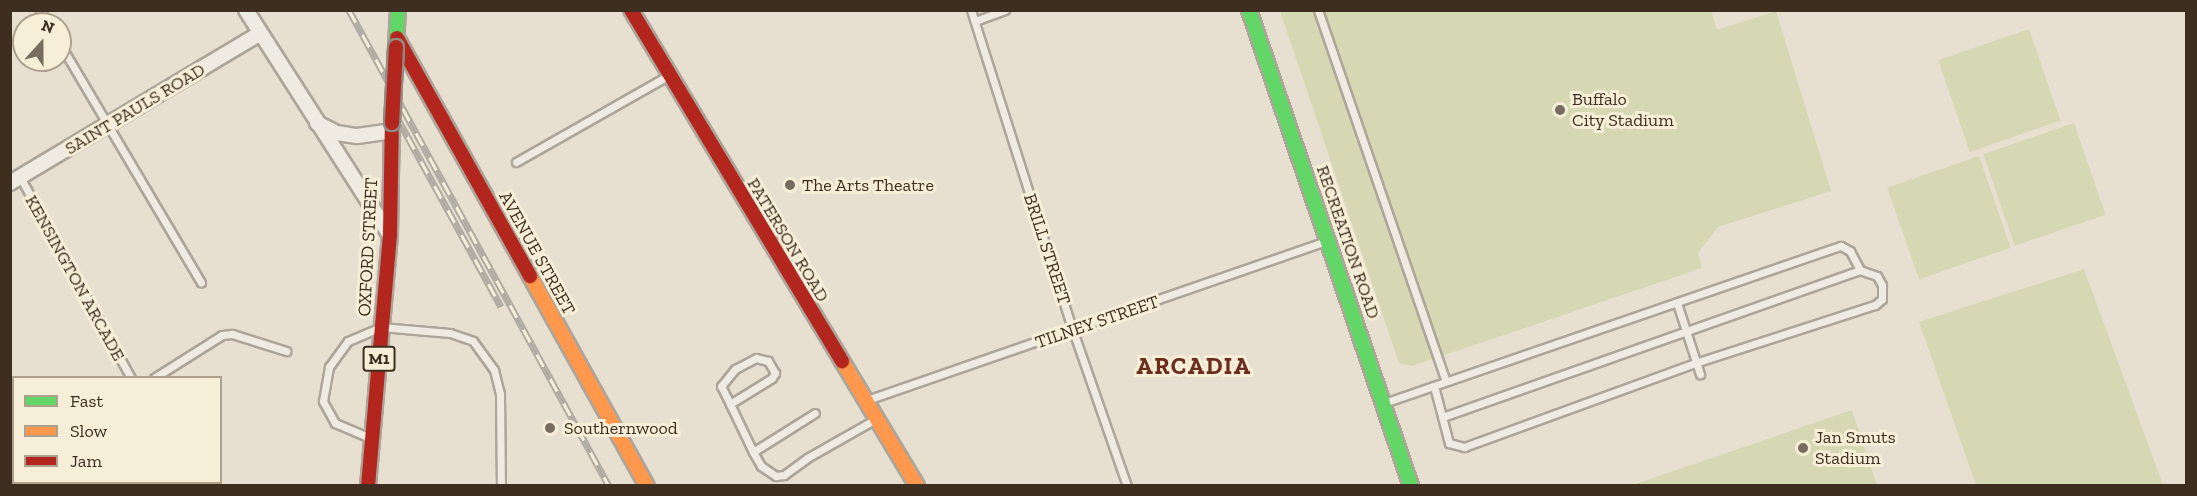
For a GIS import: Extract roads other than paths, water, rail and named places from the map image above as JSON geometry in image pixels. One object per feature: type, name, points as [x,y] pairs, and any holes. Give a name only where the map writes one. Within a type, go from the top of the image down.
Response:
[{"type":"street","points":[[246,10],[315,123],[390,233]]},
{"type":"street","name":"OXFORD STREET","points":[[368,486],[390,233],[391,127],[398,10]]},
{"type":"street","name":"PATERSON ROAD","points":[[631,10],[863,401],[917,486]]},
{"type":"street","name":"RECREATION ROAD","points":[[1250,10],[1411,486]]},
{"type":"street","name":"SAINT PAULS ROAD","points":[[15,180],[260,34]]},
{"type":"street","name":"AVENUE STREET","points":[[397,43],[647,486]]},
{"type":"street","points":[[315,123],[337,133],[357,136],[391,127]]},
{"type":"lane","name":"BRILL STREET","points":[[971,10],[1072,331],[1127,486]]},
{"type":"lane","points":[[975,21],[1005,10]]},
{"type":"lane","points":[[1318,10],[1446,381]]},
{"type":"lane","points":[[72,64],[201,282]]},
{"type":"lane","points":[[516,162],[669,75]]},
{"type":"lane","name":"KENSINGTON ARCADE","points":[[15,180],[130,376]]},
{"type":"lane","name":"TILNEY STREET","points":[[863,401],[1072,331],[1329,240]]},
{"type":"lane","points":[[1384,403],[1841,246],[1850,251],[1860,270]]},
{"type":"lane","points":[[1434,386],[1442,417],[1449,443],[1464,447],[1695,363],[1875,305],[1882,299],[1882,285],[1876,276],[1860,270],[1442,417]]},
{"type":"lane","points":[[1677,303],[1700,374]]},
{"type":"lane","points":[[372,438],[344,428],[329,418],[323,388],[329,367],[348,341],[381,327],[450,333],[473,340],[486,355],[500,394],[501,486]]},
{"type":"lane","points":[[157,376],[222,335],[232,334],[286,351]]},
{"type":"lane","points":[[730,404],[772,378],[775,373],[768,361],[756,358],[728,374],[721,386],[753,452],[768,474],[784,475],[807,458],[875,419]]},
{"type":"lane","points":[[753,452],[815,413]]},
{"type":"railway","points":[[349,10],[609,486]]},
{"type":"railway","points":[[394,112],[501,307]]},
{"type":"place","name":"Buffalo City Stadium","points":[[1560,110]]},
{"type":"place","name":"The Arts Theatre","points":[[790,185]]},
{"type":"place","name":"Southernwood","points":[[550,428]]},
{"type":"place","name":"Jan Smuts Stadium","points":[[1803,448]]},
{"type":"district","name":"ARCADIA","points":[[1194,366]]}]
